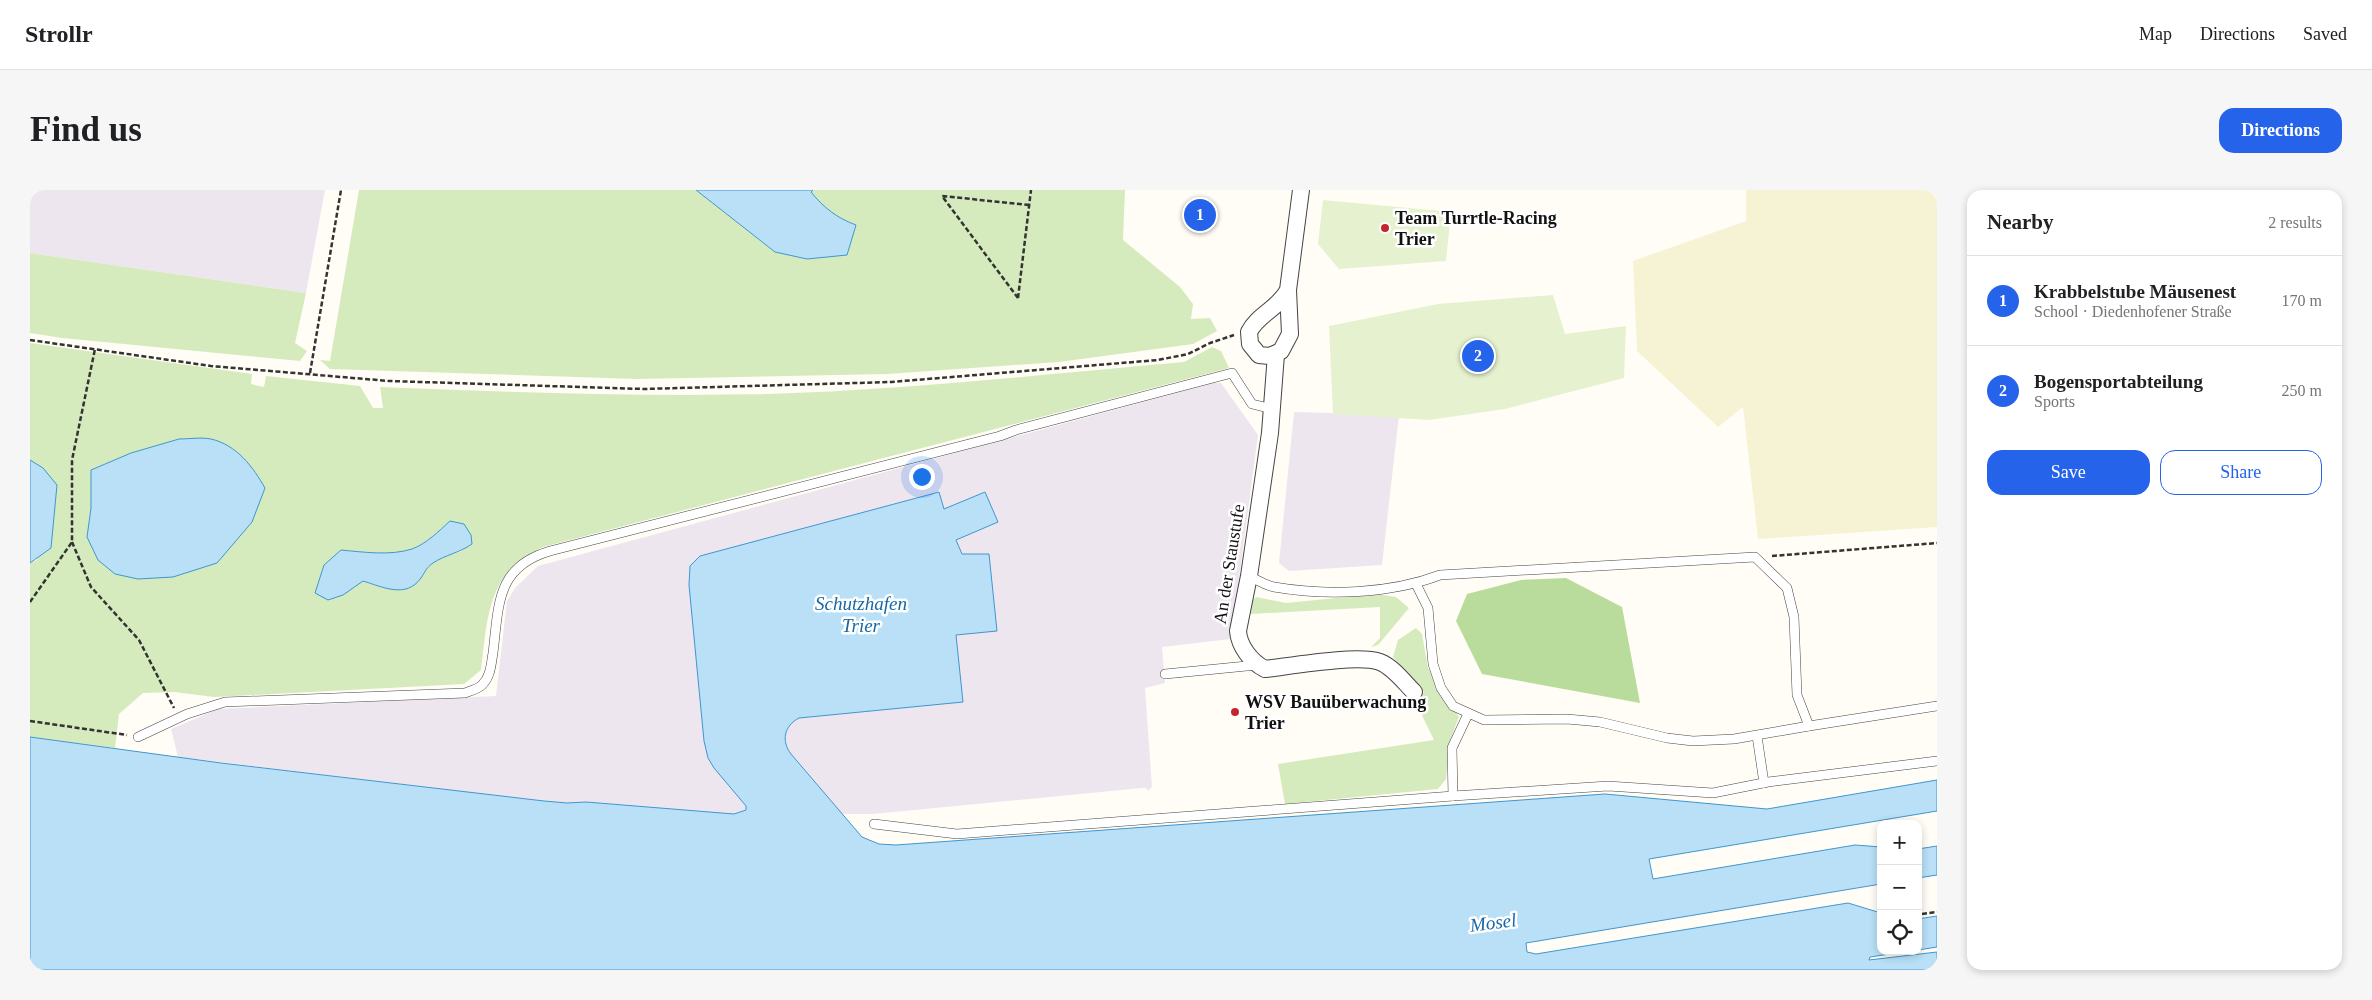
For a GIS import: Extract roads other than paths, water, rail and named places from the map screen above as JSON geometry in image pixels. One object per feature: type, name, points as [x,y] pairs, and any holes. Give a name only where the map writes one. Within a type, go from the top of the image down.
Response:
[{"type":"street","points":[[1288,290],[1282,301],[1251,327],[1248,334],[1252,348],[1259,355],[1276,354],[1286,346],[1290,325],[1288,290],[1302,190]]},
{"type":"street","points":[[1264,315],[1283,318],[1290,325]]},
{"type":"street","name":"An der Staustufe","points":[[1257,665],[1238,638],[1238,631],[1249,576],[1272,409],[1276,354]]},
{"type":"street","points":[[1257,665],[1265,669],[1358,659],[1379,661],[1389,667],[1414,692]]},
{"type":"lane","points":[[138,737],[179,718],[225,702],[465,693],[481,686],[490,672],[504,585],[518,567],[536,556],[550,551],[1000,436],[1232,373],[1252,404],[1272,409]]},
{"type":"lane","points":[[1249,576],[1272,587],[1324,591],[1360,591],[1416,584],[1440,575],[1756,557],[1786,588],[1794,617],[1797,695],[1810,726]]},
{"type":"lane","points":[[1416,584],[1428,608],[1433,664],[1441,688],[1452,706],[1484,720],[1566,719],[1600,722],[1667,738],[1694,741],[1757,736],[1937,706]]},
{"type":"lane","points":[[1165,674],[1257,665]]},
{"type":"lane","points":[[1453,796],[1452,748],[1468,714]]},
{"type":"lane","points":[[1757,736],[1764,783]]},
{"type":"lane","points":[[874,824],[957,834],[1608,786],[1714,792],[1764,783],[1937,761]]},
{"type":"water","points":[[696,190],[813,190],[811,192],[826,208],[837,216],[856,225],[847,255],[807,259],[775,252]]},
{"type":"water","points":[[179,439],[211,439],[229,446],[243,458],[265,488],[252,522],[217,563],[173,577],[138,579],[115,574],[98,560],[87,537],[91,508],[91,470],[131,453]]},
{"type":"water","points":[[30,460],[43,468],[57,485],[51,548],[30,563]]},
{"type":"water","points":[[939,492],[944,509],[985,492],[998,522],[956,540],[962,554],[989,554],[997,631],[956,635],[963,702],[799,718],[787,729],[785,739],[791,754],[862,837],[879,844],[896,845],[1605,794],[1767,809],[1937,780],[1937,811],[1649,859],[1653,879],[1855,845],[1877,847],[1877,885],[1526,943],[1527,952],[1536,954],[1848,903],[1877,912],[1877,955],[1883,955],[1870,957],[1869,960],[1937,952],[1937,970],[30,970],[30,737],[221,763],[544,801],[586,802],[734,814],[746,810],[746,806],[714,768],[708,758],[704,741],[689,585],[690,566],[700,556]]},
{"type":"water","points":[[450,521],[464,524],[471,535],[472,544],[433,563],[415,584],[408,588],[394,590],[363,581],[343,595],[328,600],[315,593],[324,565],[341,550],[386,553],[412,549],[427,541]]},
{"type":"water","points":[[1937,846],[1937,875],[1922,877],[1922,848]]},
{"type":"water","points":[[1937,916],[1937,947],[1922,949],[1922,918]]},
{"type":"place","name":"Krabbelstube Mäusenest","points":[[1200,215]]},
{"type":"place","name":"Team Turrtle-Racing Trier","points":[[1385,228]]},
{"type":"place","name":"Bogensportabteilung","points":[[1478,356]]},
{"type":"place","name":"WSV Bauüberwachung Trier","points":[[1235,712]]},
{"type":"water label","name":"Schutzhafen Trier","points":[[861,614]]},
{"type":"water label","name":"Mosel","points":[[1493,922]]}]
